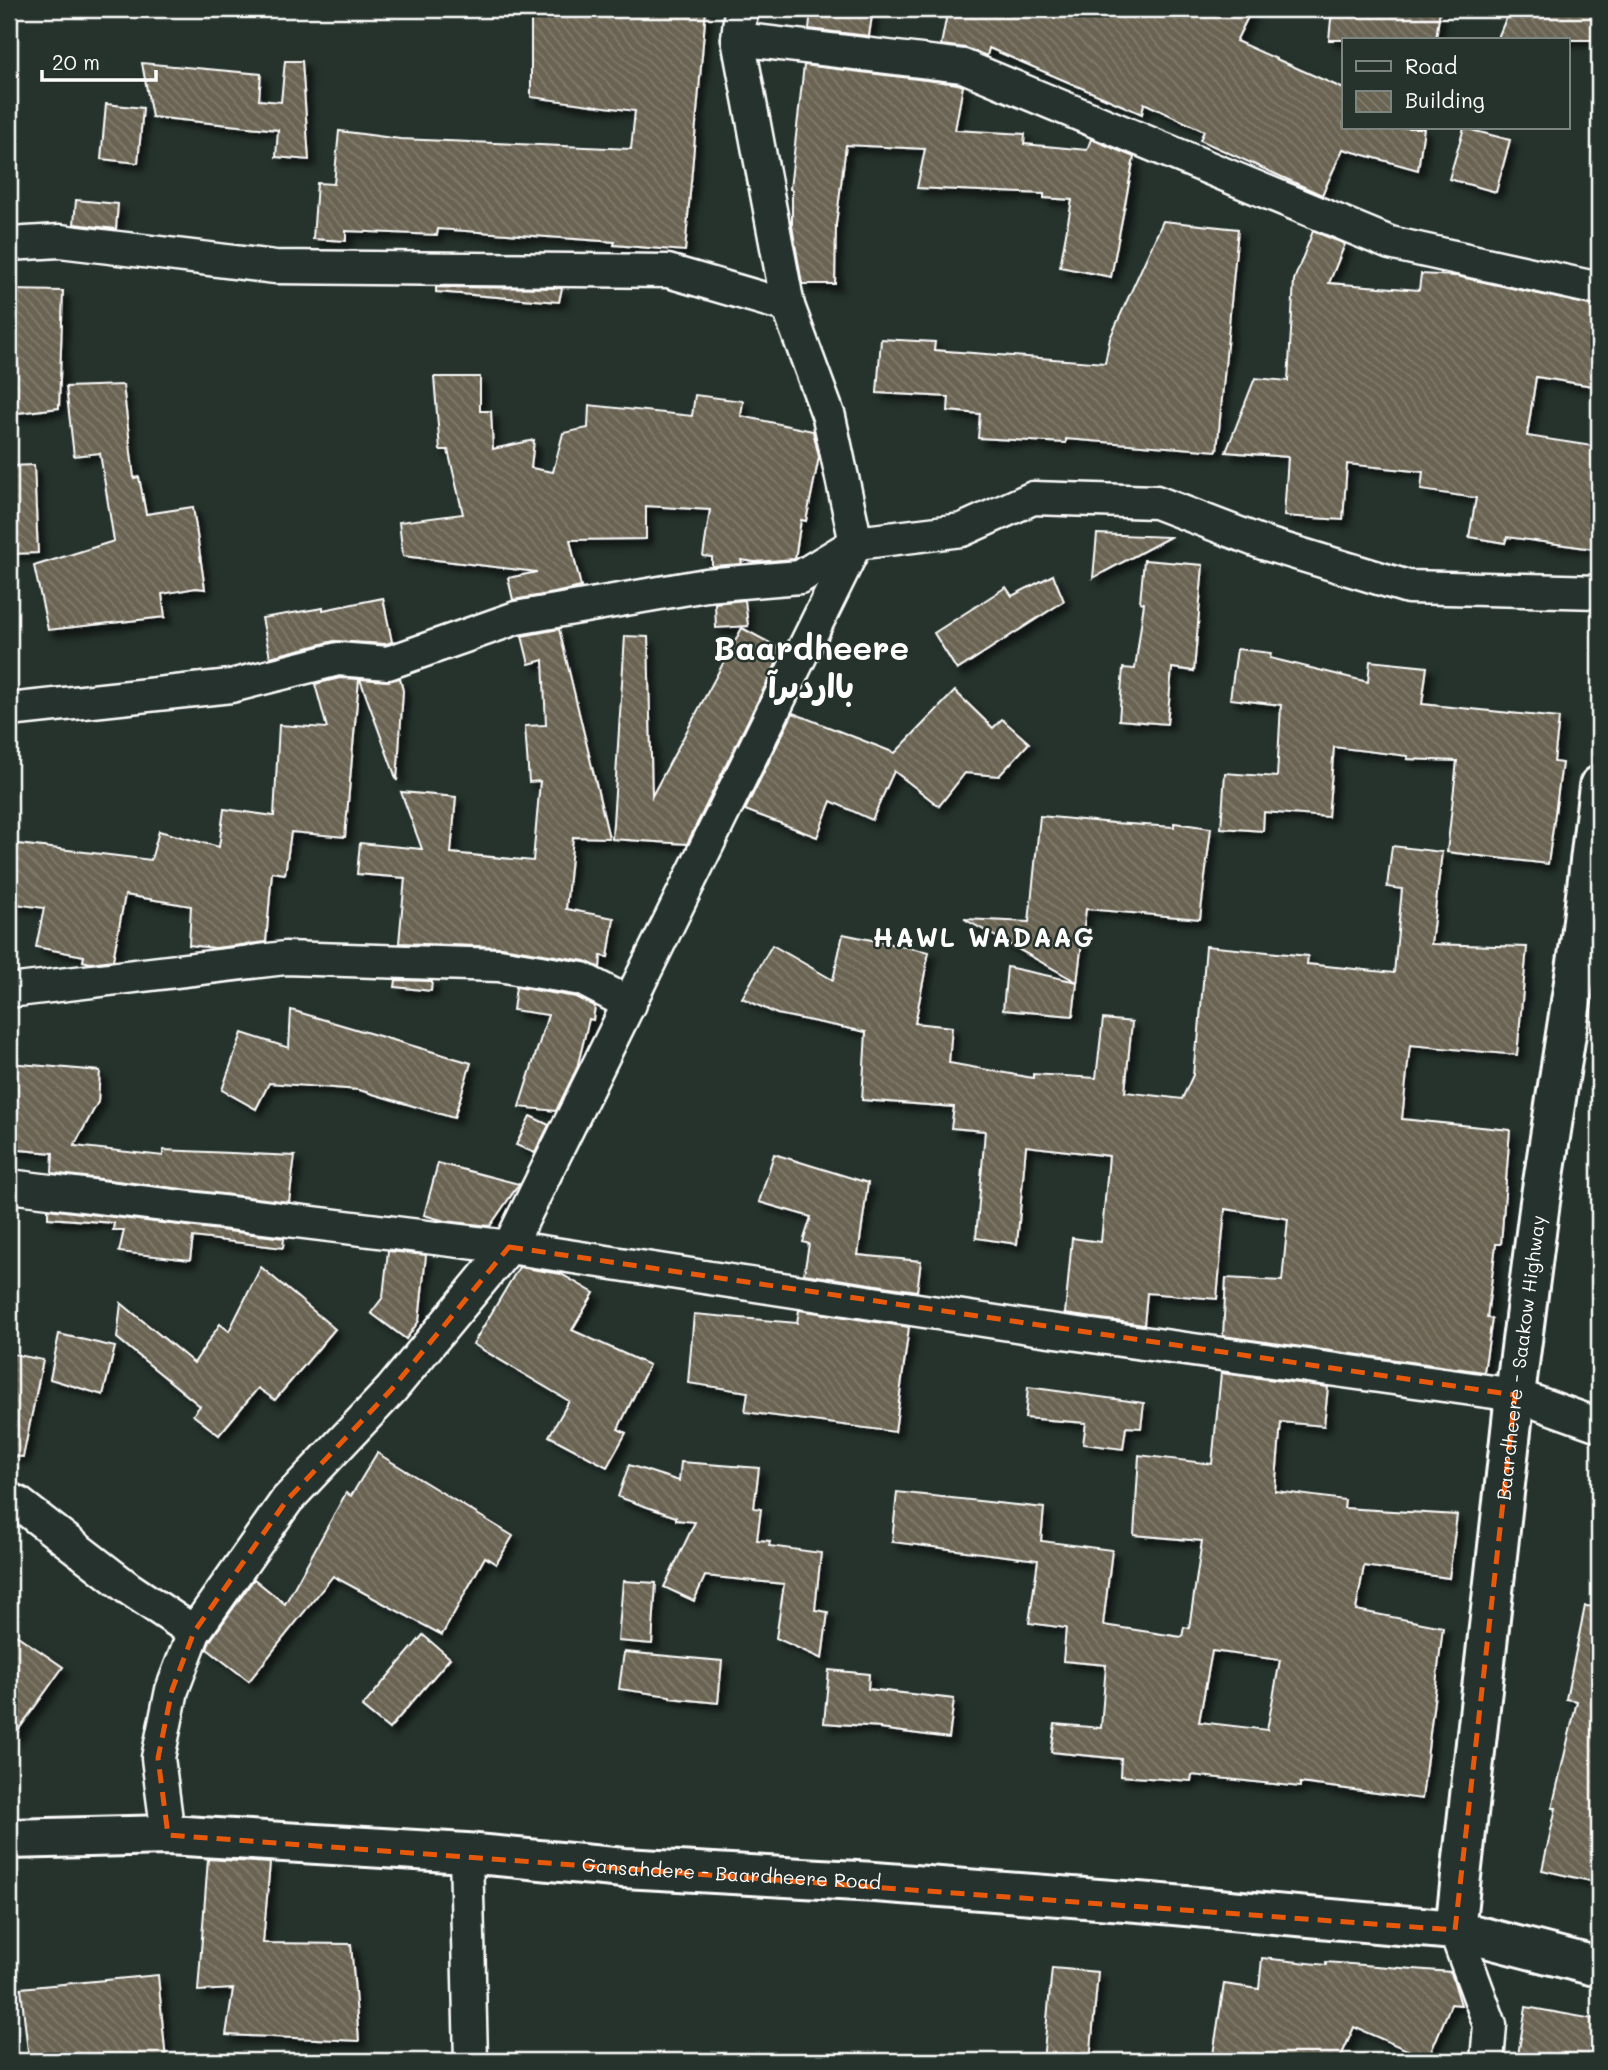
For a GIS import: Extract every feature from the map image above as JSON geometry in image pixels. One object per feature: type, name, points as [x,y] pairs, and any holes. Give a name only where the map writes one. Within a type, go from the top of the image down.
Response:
[{"type":"main road","name":"Baardheere - Saakow Highway","points":[[1455,1930],[1515,1395],[1541,1202],[1590,938],[1599,786]]},
{"type":"main road","name":"Gansahdere - Baardheere Road","points":[[9,1839],[168,1835],[466,1853],[624,1868],[875,1882],[1151,1903],[1455,1930],[1599,1966]]},
{"type":"street","points":[[168,1835],[158,1758],[173,1690],[194,1632],[287,1500],[391,1390],[509,1247],[856,543],[829,417],[788,306],[740,24],[963,66],[1390,243],[1599,289]]},
{"type":"street","points":[[9,244],[60,241],[275,267],[668,271],[788,306]]},
{"type":"street","points":[[9,710],[231,685],[338,659],[388,663],[516,618],[706,584],[800,577],[856,543],[962,530],[1033,498],[1156,502],[1263,543],[1408,587],[1599,592]]},
{"type":"street","points":[[9,991],[285,958],[499,965],[582,979],[630,1004]]},
{"type":"street","points":[[9,1186],[509,1247],[1035,1328],[1515,1395],[1599,1425]]},
{"type":"street","points":[[9,1499],[18,1503],[128,1588],[194,1632]]},
{"type":"street","points":[[466,1853],[471,2061]]},
{"type":"street","points":[[1455,1930],[1490,2025],[1487,2061]]},
{"type":"highlighted area","points":[[509,1247],[1515,1395],[1455,1930],[168,1835],[158,1758],[172,1690],[194,1632],[287,1500],[391,1390]]},
{"type":"building","points":[[531,9],[706,9],[685,251],[614,245],[615,242],[438,229],[437,235],[346,231],[346,241],[313,239],[317,183],[334,184],[339,131],[400,139],[631,149],[635,111],[531,97]]},
{"type":"building","points":[[811,9],[873,9],[869,36],[809,29]]},
{"type":"building","points":[[948,9],[1252,9],[1236,41],[1342,88],[1342,130],[1424,130],[1418,170],[1343,149],[1322,195],[1200,140],[1204,131],[1144,103],[1142,114],[989,48],[987,56],[966,48],[941,45]]},
{"type":"building","points":[[1332,9],[1440,9],[1436,38],[1329,40]]},
{"type":"building","points":[[1510,9],[1599,9],[1599,40],[1498,38]]},
{"type":"building","points":[[285,61],[302,61],[309,160],[276,157],[278,130],[152,117],[142,63],[261,74],[259,100],[281,102]]},
{"type":"building","points":[[804,65],[958,84],[963,86],[955,130],[1025,134],[1024,144],[1087,150],[1091,139],[1134,157],[1111,277],[1060,267],[1072,200],[1044,198],[1044,194],[917,188],[925,149],[846,145],[836,224],[835,284],[802,284],[792,226],[790,189]]},
{"type":"building","points":[[106,104],[143,108],[138,163],[101,159]]},
{"type":"building","points":[[1463,130],[1510,140],[1496,192],[1449,179]]},
{"type":"building","points":[[76,200],[118,204],[116,229],[74,224]]},
{"type":"building","points":[[1163,221],[1238,229],[1217,451],[1066,439],[1066,443],[978,438],[980,414],[948,411],[949,397],[877,393],[881,339],[935,342],[934,350],[1105,363],[1110,338]]},
{"type":"building","points":[[1313,231],[1345,244],[1329,283],[1419,290],[1421,274],[1456,276],[1599,307],[1599,387],[1536,377],[1527,436],[1599,447],[1599,515],[1594,549],[1507,537],[1505,543],[1469,537],[1476,498],[1421,490],[1423,472],[1347,464],[1343,520],[1284,516],[1288,457],[1226,452],[1255,378],[1288,381],[1294,280]]},
{"type":"building","points":[[436,287],[562,288],[559,302],[436,292]]},
{"type":"building","points":[[9,290],[63,291],[59,408],[9,414]]},
{"type":"building","points":[[434,377],[480,377],[480,411],[491,411],[493,449],[534,440],[531,468],[553,472],[563,433],[588,428],[589,405],[692,416],[695,395],[743,401],[741,416],[813,431],[819,457],[806,521],[801,520],[795,559],[755,562],[741,560],[742,564],[712,566],[712,557],[703,556],[710,510],[646,506],[646,539],[570,540],[581,587],[554,593],[513,600],[508,578],[537,572],[403,556],[399,522],[463,514],[448,450],[440,450]]},
{"type":"building","points":[[123,385],[134,478],[139,477],[146,514],[193,507],[205,589],[162,594],[165,617],[48,630],[34,566],[114,541],[100,453],[74,456],[66,387]]},
{"type":"building","points":[[34,465],[38,553],[9,554],[9,466]]},
{"type":"building","points":[[1097,534],[1170,537],[1093,578]]},
{"type":"building","points":[[1144,560],[1203,565],[1194,671],[1172,668],[1167,724],[1119,720],[1123,668],[1135,669],[1144,603],[1140,602]]},
{"type":"building","points":[[1053,575],[1064,601],[957,670],[934,633],[1006,587],[1012,596]]},
{"type":"building","points":[[383,598],[392,642],[386,644],[334,641],[270,657],[262,618]]},
{"type":"building","points":[[745,600],[748,626],[716,628],[715,603]]},
{"type":"building","points":[[742,628],[783,650],[687,844],[612,839],[625,636],[648,637],[652,796]]},
{"type":"building","points":[[559,629],[609,838],[573,837],[566,909],[614,918],[608,957],[601,956],[600,968],[585,961],[502,947],[399,943],[405,878],[357,874],[360,843],[422,849],[401,792],[456,797],[451,853],[533,861],[540,781],[529,782],[525,726],[546,725],[543,660],[529,664],[522,636]]},
{"type":"building","points":[[1237,649],[1271,653],[1270,658],[1368,682],[1370,661],[1427,667],[1422,704],[1559,718],[1554,762],[1562,763],[1548,864],[1447,852],[1457,761],[1407,759],[1408,756],[1334,747],[1328,817],[1264,812],[1263,831],[1221,828],[1225,773],[1277,777],[1281,705],[1230,699]]},
{"type":"building","points":[[340,678],[359,679],[345,837],[291,832],[285,874],[272,872],[266,942],[215,948],[189,945],[191,906],[125,895],[113,960],[90,963],[83,961],[84,956],[36,947],[44,908],[9,903],[9,843],[151,860],[159,831],[219,847],[224,809],[274,816],[279,725],[327,728],[315,684]]},
{"type":"building","points":[[400,678],[403,691],[397,781],[360,679],[387,681]]},
{"type":"building","points":[[955,691],[993,728],[1002,719],[1029,743],[999,776],[965,773],[939,806],[894,771],[872,820],[831,801],[817,837],[745,810],[793,713],[895,753]]},
{"type":"building","points":[[1040,816],[1174,827],[1174,823],[1211,828],[1200,919],[1086,909],[1073,1016],[1003,1010],[1007,967],[1077,982],[964,919],[1029,922]]},
{"type":"building","points":[[1392,846],[1442,852],[1431,944],[1527,947],[1517,1055],[1410,1045],[1402,1119],[1510,1130],[1501,1244],[1496,1244],[1487,1318],[1492,1319],[1484,1372],[1223,1336],[1226,1278],[1282,1281],[1288,1219],[1225,1209],[1217,1299],[1147,1293],[1144,1325],[1065,1314],[1072,1238],[1101,1242],[1109,1156],[1026,1146],[1017,1244],[976,1238],[985,1131],[951,1128],[954,1107],[862,1100],[866,1032],[777,1014],[742,998],[772,945],[833,980],[843,934],[929,952],[915,1023],[952,1027],[949,1063],[1033,1078],[1033,1074],[1096,1078],[1103,1019],[1132,1022],[1125,1092],[1182,1099],[1193,1075],[1206,946],[1308,956],[1307,964],[1394,973],[1402,889],[1387,887]]},
{"type":"building","points":[[396,980],[432,981],[431,991],[395,987]]},
{"type":"building","points":[[516,987],[576,997],[595,1006],[593,1020],[589,1019],[577,1068],[556,1111],[519,1107],[548,1015],[513,1010]]},
{"type":"building","points":[[291,1010],[471,1063],[454,1118],[359,1090],[269,1083],[256,1109],[222,1090],[242,1033],[289,1048]]},
{"type":"building","points":[[9,1063],[100,1071],[98,1102],[74,1146],[163,1156],[163,1150],[295,1156],[289,1202],[52,1173],[53,1153],[9,1149]]},
{"type":"building","points":[[530,1116],[549,1125],[535,1153],[516,1145]]},
{"type":"building","points":[[774,1154],[868,1183],[858,1255],[921,1261],[917,1291],[804,1274],[809,1244],[803,1242],[811,1217],[759,1202]]},
{"type":"building","points":[[438,1163],[519,1184],[490,1226],[445,1221],[424,1215]]},
{"type":"building","points":[[48,1209],[284,1238],[283,1248],[193,1237],[190,1260],[119,1252],[124,1230],[113,1230],[114,1223],[48,1218]]},
{"type":"building","points":[[388,1251],[426,1255],[419,1321],[406,1339],[371,1313],[383,1297]]},
{"type":"building","points":[[261,1267],[335,1329],[275,1400],[258,1388],[219,1435],[193,1415],[200,1406],[117,1338],[121,1303],[194,1363],[220,1324],[229,1331]]},
{"type":"building","points":[[519,1267],[561,1274],[594,1293],[572,1330],[649,1365],[618,1429],[626,1433],[607,1467],[549,1436],[569,1401],[473,1344]]},
{"type":"building","points":[[799,1310],[909,1327],[895,1432],[745,1412],[748,1392],[688,1383],[694,1314],[797,1323]]},
{"type":"building","points":[[59,1334],[115,1347],[103,1395],[50,1379]]},
{"type":"building","points":[[13,1354],[43,1360],[23,1457],[9,1456],[9,1374]]},
{"type":"building","points":[[1221,1373],[1328,1387],[1324,1426],[1281,1422],[1275,1491],[1345,1500],[1344,1508],[1457,1515],[1449,1578],[1364,1566],[1356,1610],[1443,1627],[1422,1799],[1300,1783],[1300,1787],[1192,1775],[1191,1781],[1120,1776],[1121,1759],[1051,1752],[1055,1724],[1101,1728],[1106,1665],[1063,1661],[1066,1628],[1029,1623],[1038,1560],[892,1542],[897,1492],[1044,1508],[1041,1541],[1112,1550],[1103,1625],[1182,1637],[1184,1627],[1189,1628],[1202,1541],[1134,1535],[1139,1455],[1212,1464]],"holes":[[[1212,1651],[1280,1660],[1267,1730],[1199,1722]]]},
{"type":"building","points":[[1028,1387],[1144,1403],[1141,1428],[1126,1427],[1123,1449],[1083,1444],[1086,1423],[1025,1418]]},
{"type":"building","points":[[377,1453],[513,1536],[496,1564],[485,1557],[442,1635],[333,1576],[249,1681],[207,1649],[210,1641],[254,1579],[285,1604],[346,1493],[351,1496]]},
{"type":"building","points":[[681,1462],[759,1468],[754,1508],[761,1509],[757,1540],[770,1541],[769,1546],[821,1553],[815,1610],[828,1612],[822,1659],[776,1638],[784,1584],[705,1576],[694,1601],[664,1587],[695,1522],[676,1520],[676,1517],[618,1497],[629,1465],[679,1481]]},
{"type":"building","points":[[623,1581],[656,1583],[652,1644],[618,1641]]},
{"type":"building","points":[[1585,1606],[1599,1607],[1599,1883],[1542,1870],[1556,1808],[1552,1808],[1577,1701],[1566,1699]]},
{"type":"building","points":[[9,1630],[63,1667],[9,1743]]},
{"type":"building","points":[[423,1635],[450,1658],[389,1729],[362,1707]]},
{"type":"building","points":[[624,1652],[722,1661],[718,1703],[619,1689]]},
{"type":"building","points":[[829,1670],[869,1674],[868,1689],[954,1699],[949,1738],[880,1727],[824,1723]]},
{"type":"building","points":[[208,1859],[270,1863],[263,1943],[351,1944],[359,2041],[226,2035],[233,1989],[198,1991]]},
{"type":"building","points":[[1262,1958],[1326,1965],[1326,1962],[1451,1972],[1461,2005],[1451,2004],[1428,2059],[1354,2027],[1339,2061],[1212,2061],[1224,1984],[1259,1989]]},
{"type":"building","points":[[1052,1968],[1098,1972],[1090,2061],[1043,2061]]},
{"type":"building","points":[[158,1975],[166,2061],[29,2061],[21,1988]]},
{"type":"building","points":[[1526,2007],[1599,2020],[1599,2061],[1517,2061]]},
{"type":"district","name":"Baardheere بااردىرآ","points":[[811,667]]},
{"type":"district","name":"HAWL WADAAG","points":[[984,938]]}]
